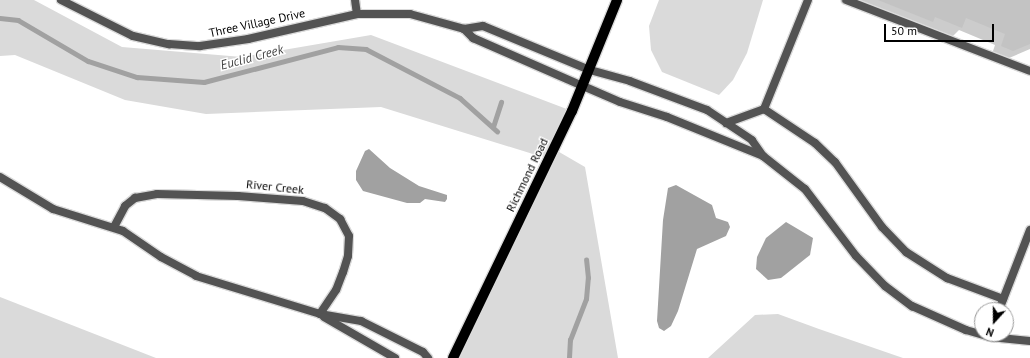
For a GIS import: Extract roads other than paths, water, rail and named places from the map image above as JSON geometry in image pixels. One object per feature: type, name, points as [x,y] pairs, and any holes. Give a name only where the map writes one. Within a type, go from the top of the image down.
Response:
[{"type":"main road","name":"Richmond Road","points":[[453,358],[583,86],[617,0]]},
{"type":"street","name":"Three Village Drive","points":[[61,0],[134,36],[169,44],[200,46],[248,39],[357,14],[410,14],[464,29],[483,26],[590,70],[687,101],[726,123],[752,140],[763,156]]},
{"type":"street","points":[[355,0],[357,14]]},
{"type":"street","points":[[726,123],[764,108],[808,0]]},
{"type":"street","points":[[846,0],[1030,71]]},
{"type":"street","name":"Three Village Drive","points":[[464,29],[473,38],[620,102],[667,117],[763,156]]},
{"type":"street","points":[[764,108],[815,143],[835,162],[882,227],[906,252],[947,278],[1003,299]]},
{"type":"street","points":[[763,156],[805,189],[856,256],[885,286],[912,306],[939,320],[974,331]]},
{"type":"street","points":[[0,177],[53,209],[114,227],[196,276],[320,314],[361,321],[423,352],[428,358]]},
{"type":"street","name":"River Creek","points":[[114,227],[125,206],[135,198],[157,194],[267,198],[304,201],[325,208],[340,219],[349,236],[348,256],[343,272],[336,290],[320,314]]},
{"type":"street","points":[[1002,302],[1030,230]]},
{"type":"street","points":[[320,314],[395,358]]},
{"type":"street","points":[[1014,339],[1030,341]]},
{"type":"waterway","name":"Euclid Creek","points":[[0,18],[18,20],[88,61],[137,77],[204,82],[338,47],[366,49],[460,98],[497,131]]},
{"type":"waterway","points":[[493,127],[501,102]]},
{"type":"waterway","name":"Euclid Creek","points":[[569,358],[570,340],[586,299],[588,278],[586,260]]}]
